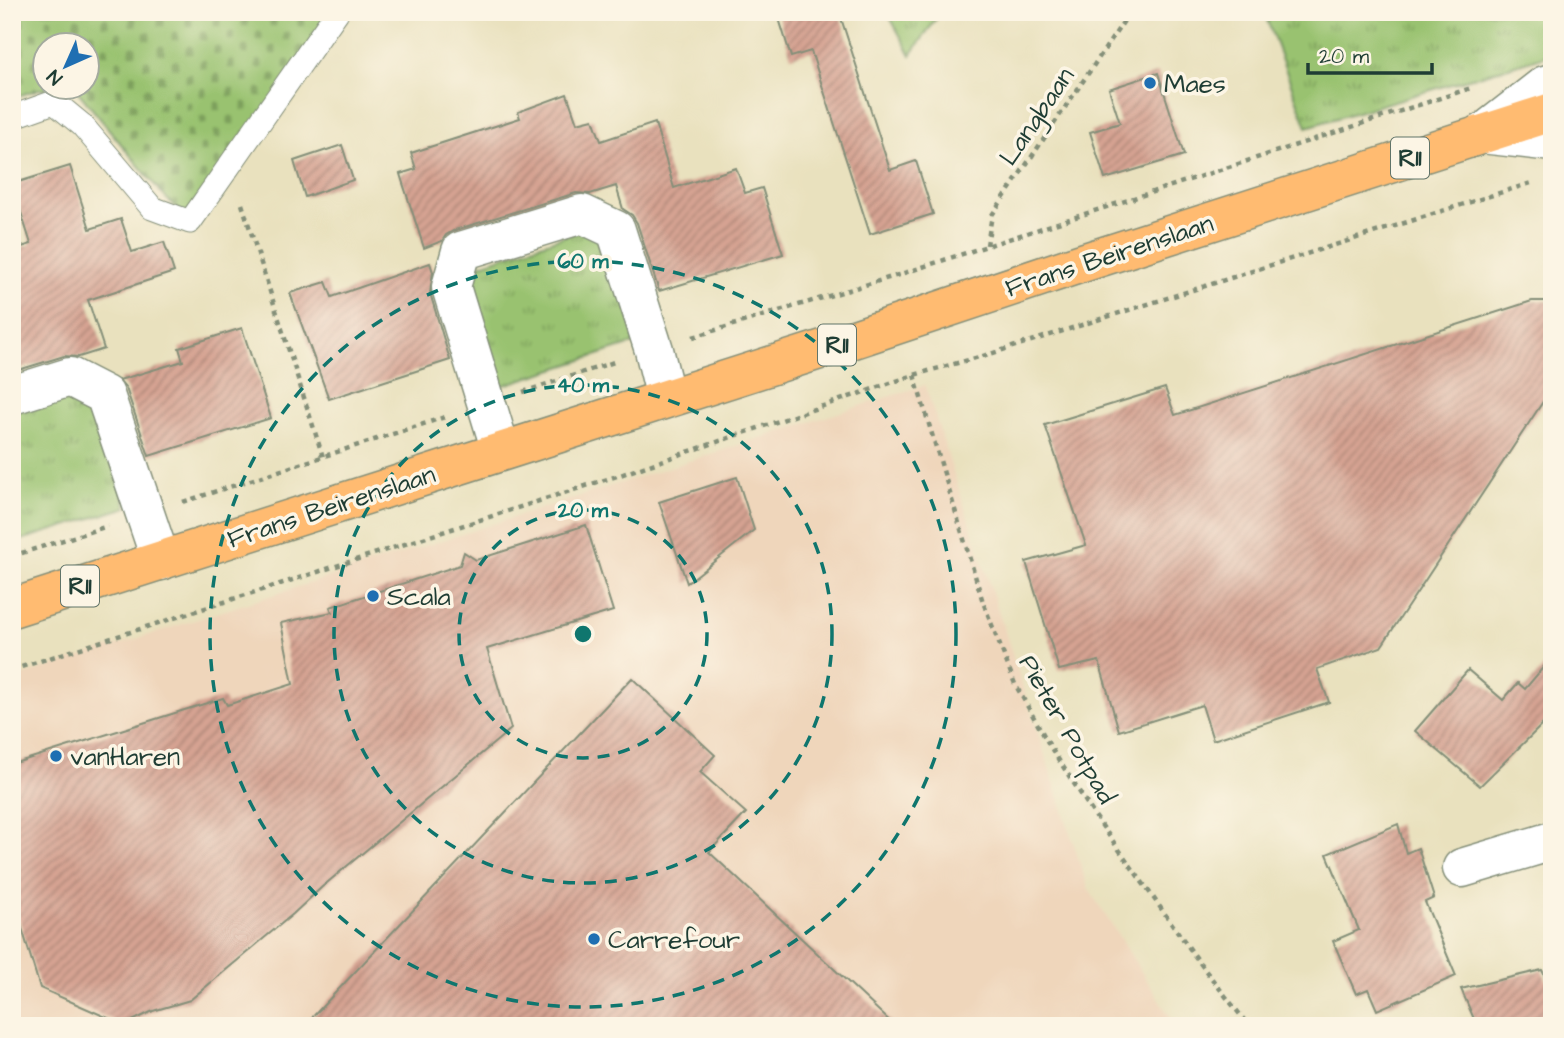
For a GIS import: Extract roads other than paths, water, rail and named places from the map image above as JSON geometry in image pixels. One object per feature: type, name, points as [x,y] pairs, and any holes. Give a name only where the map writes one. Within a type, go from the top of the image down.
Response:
[{"type":"main road","name":"Frans Beirenslaan","points":[[12,608],[1552,111]]},
{"type":"street","points":[[1481,134],[1545,85],[1552,83]]},
{"type":"street","points":[[1481,134],[1552,142]]},
{"type":"street","points":[[501,451],[451,287],[461,251],[582,214],[616,230],[654,350],[666,398]]},
{"type":"street","points":[[12,395],[70,377],[105,395],[161,561]]},
{"type":"street","points":[[1462,868],[1552,841]]},
{"type":"lane","points":[[12,117],[54,102],[82,125],[152,208],[190,222],[337,12]]},
{"type":"place","name":"Maes","points":[[1150,83]]},
{"type":"place","name":"Scala","points":[[373,596]]},
{"type":"place","name":"vanHaren","points":[[56,756]]},
{"type":"place","name":"Carrefour","points":[[594,939]]}]
